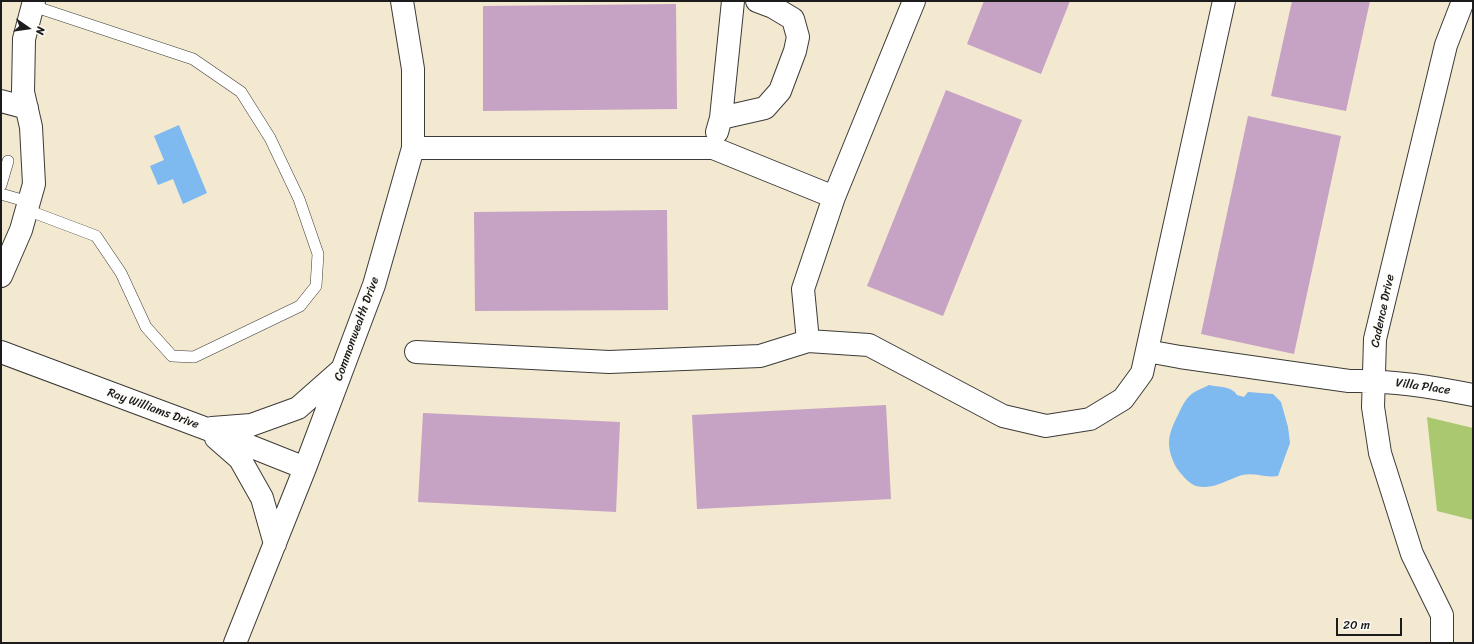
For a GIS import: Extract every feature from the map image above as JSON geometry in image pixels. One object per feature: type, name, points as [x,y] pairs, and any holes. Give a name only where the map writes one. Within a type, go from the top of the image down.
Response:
[{"type":"street","name":"Commonwealth Drive","points":[[235,643],[305,468],[374,285],[413,148],[413,69],[402,1]]},
{"type":"street","points":[[713,148],[721,118],[733,1]]},
{"type":"street","points":[[721,118],[765,108],[780,91],[795,51],[798,37],[793,19],[773,7],[757,1]]},
{"type":"street","points":[[416,352],[609,362],[760,356],[808,341],[869,345],[1003,416],[1046,426],[1090,419],[1122,398],[1142,373],[1224,1]]},
{"type":"street","name":"Cadence Drive","points":[[1442,643],[1442,615],[1412,554],[1380,452],[1373,407],[1375,339],[1446,45],[1463,1]]},
{"type":"street","points":[[1,276],[21,230],[34,184],[31,127],[23,92],[24,39],[33,3]]},
{"type":"street","points":[[808,341],[803,289],[834,197],[908,3]]},
{"type":"street","points":[[1,101],[27,108]]},
{"type":"street","points":[[413,148],[713,148],[834,197]]},
{"type":"street","name":"Villa Place","points":[[1147,351],[1349,381],[1374,380],[1435,388],[1473,395]]},
{"type":"street","name":"Ray Williams Drive","points":[[1,352],[207,429],[305,468]]},
{"type":"street","points":[[207,429],[251,425],[298,408],[342,369]]},
{"type":"street","points":[[207,429],[240,459],[262,498],[275,544]]},
{"type":"lane","points":[[1,194],[96,236],[121,273],[146,326],[172,356],[194,358],[300,306],[316,286],[318,254],[299,199],[270,138],[242,92],[193,59],[33,3]]},
{"type":"lane","points":[[1,185],[8,161]]},
{"type":"green space","points":[[1427,417],[1473,428],[1473,520],[1437,511]]},
{"type":"water","points":[[179,125],[207,193],[183,204],[173,179],[158,185],[150,166],[164,160],[154,136]]},
{"type":"water","points":[[1209,385],[1228,388],[1237,395],[1244,397],[1248,392],[1273,394],[1281,402],[1288,427],[1290,443],[1278,476],[1247,474],[1214,486],[1202,487],[1190,483],[1176,467],[1169,446],[1172,427],[1188,397]]},
{"type":"building","points":[[984,1],[1070,1],[1041,74],[967,44]]},
{"type":"building","points":[[1292,1],[1370,1],[1346,111],[1271,96]]},
{"type":"building","points":[[676,4],[677,109],[483,111],[483,6]]},
{"type":"building","points":[[946,90],[1022,120],[943,316],[867,286]]},
{"type":"building","points":[[1248,116],[1341,136],[1294,354],[1201,334]]},
{"type":"building","points":[[667,210],[668,310],[475,311],[474,212]]},
{"type":"building","points":[[886,405],[891,499],[697,509],[692,415]]},
{"type":"building","points":[[423,413],[620,422],[616,512],[418,502]]}]
